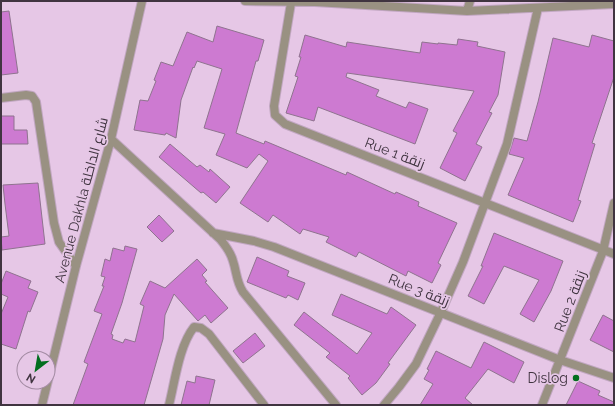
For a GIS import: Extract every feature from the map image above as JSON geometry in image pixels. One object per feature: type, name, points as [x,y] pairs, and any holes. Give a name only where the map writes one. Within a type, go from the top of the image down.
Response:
[{"type":"street","name":"Avenue Dakhla شارع الداخلة","points":[[42,405],[76,266],[111,139],[142,1]]},
{"type":"street","points":[[245,1],[315,2],[467,11],[614,4]]},
{"type":"street","points":[[467,11],[470,1]]},
{"type":"street","name":"Rue 1 زنقة","points":[[291,2],[274,106],[275,115],[285,124],[603,251],[614,254]]},
{"type":"street","points":[[384,405],[416,364],[441,312],[485,203],[507,144],[538,8]]},
{"type":"street","points":[[1,98],[26,95],[32,96],[36,102],[54,223],[59,242],[76,266]]},
{"type":"street","points":[[111,139],[225,245],[230,253],[236,278],[243,292],[336,405]]},
{"type":"street","name":"Rue 2 زنقة","points":[[542,405],[603,251],[614,203]]},
{"type":"street","name":"Rue 3 زنقة","points":[[213,233],[254,241],[274,247],[560,360],[614,378]]},
{"type":"street","points":[[169,405],[187,336],[194,328],[201,328],[209,334],[264,405]]},
{"type":"building","points":[[9,11],[18,73],[1,75],[1,12]]},
{"type":"building","points":[[217,26],[264,40],[258,61],[256,61],[236,133],[264,144],[265,141],[346,175],[347,172],[395,194],[396,192],[419,202],[418,206],[457,223],[438,263],[441,265],[432,283],[408,271],[406,276],[359,252],[356,257],[326,242],[329,237],[303,229],[300,234],[273,215],[268,222],[240,203],[268,161],[259,154],[247,168],[216,155],[225,134],[204,128],[222,69],[197,61],[194,68],[193,67],[181,100],[176,138],[166,133],[165,135],[134,130],[140,100],[148,101],[156,81],[154,80],[161,62],[173,66],[187,32],[213,42]]},
{"type":"building","points":[[305,35],[346,47],[347,42],[420,53],[422,42],[457,45],[458,39],[478,42],[477,46],[505,52],[498,95],[489,112],[492,113],[476,144],[482,147],[465,181],[440,168],[457,133],[453,131],[474,91],[347,73],[346,77],[379,90],[376,96],[406,108],[409,102],[428,109],[415,144],[318,107],[314,121],[286,113],[298,77],[295,76],[301,57],[299,57]]},
{"type":"building","points":[[592,35],[614,41],[614,77],[592,143],[595,144],[578,200],[581,201],[573,222],[508,195],[524,158],[509,154],[514,138],[527,141],[553,38],[589,47]]},
{"type":"building","points":[[1,116],[14,116],[14,130],[27,130],[28,144],[1,144]]},
{"type":"building","points":[[170,144],[197,167],[200,165],[209,172],[210,169],[230,187],[216,203],[203,192],[201,193],[159,157]]},
{"type":"building","points":[[38,183],[45,244],[2,250],[1,237],[9,236],[3,185]]},
{"type":"building","points":[[159,215],[174,231],[162,242],[147,227]]},
{"type":"building","points":[[494,233],[563,261],[551,291],[534,322],[520,314],[539,280],[504,266],[484,304],[468,296],[483,266],[481,266]]},
{"type":"building","points":[[125,246],[137,249],[122,303],[111,334],[113,335],[112,339],[123,343],[125,339],[135,342],[144,306],[140,304],[150,281],[165,288],[197,259],[207,270],[202,275],[207,281],[205,282],[228,308],[211,323],[205,315],[198,321],[174,294],[165,315],[163,339],[144,405],[73,405],[88,364],[84,362],[102,314],[94,311],[104,286],[102,286],[105,277],[101,276],[105,259],[110,261],[113,248],[124,251]]},
{"type":"building","points":[[257,257],[289,271],[287,276],[305,283],[298,300],[288,295],[286,298],[247,282]]},
{"type":"building","points":[[6,271],[31,281],[28,288],[38,292],[30,312],[28,311],[16,349],[1,344],[1,314],[8,297],[1,294],[1,284]]},
{"type":"building","points":[[341,294],[387,314],[391,307],[416,325],[388,363],[390,364],[376,383],[362,395],[348,378],[350,376],[326,357],[330,353],[294,325],[304,312],[357,354],[372,333],[332,315]]},
{"type":"building","points":[[603,315],[614,321],[614,352],[590,340]]},
{"type":"building","points":[[255,333],[265,346],[243,363],[233,351]]},
{"type":"building","points":[[484,342],[524,362],[514,383],[488,369],[465,398],[473,405],[420,405],[433,384],[424,379],[436,351],[471,368]]},
{"type":"building","points":[[196,376],[215,380],[209,405],[181,405],[187,381],[195,383]]},
{"type":"building","points":[[578,381],[600,391],[598,395],[614,402],[614,405],[566,405]]},
{"type":"place","name":"Dislog","points":[[576,378]]}]
